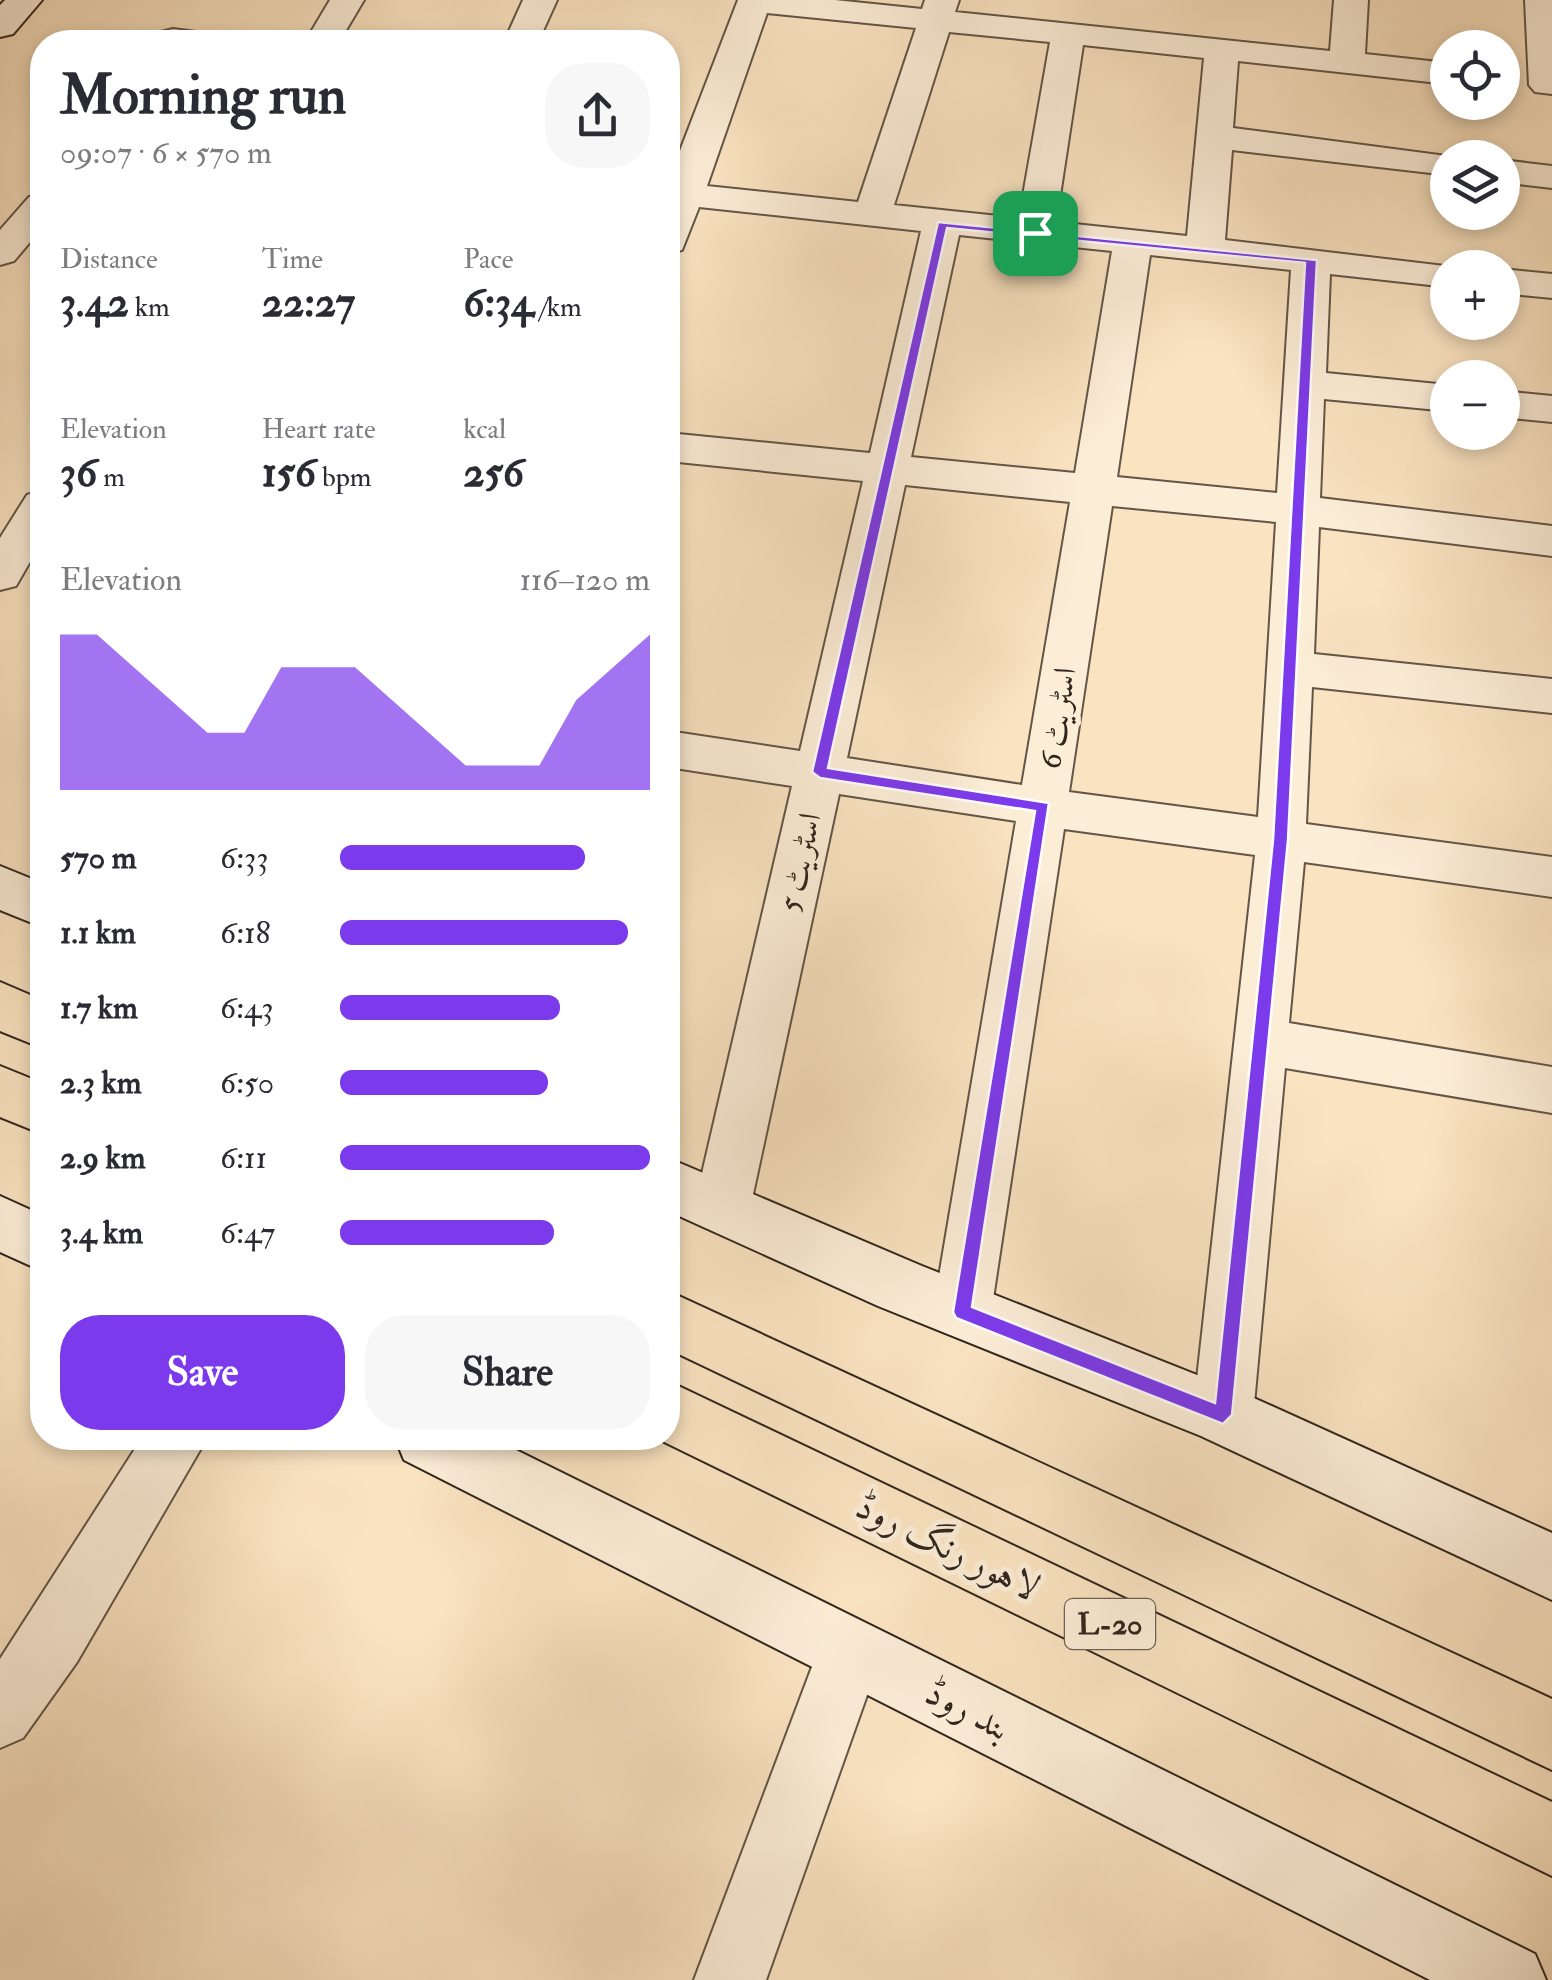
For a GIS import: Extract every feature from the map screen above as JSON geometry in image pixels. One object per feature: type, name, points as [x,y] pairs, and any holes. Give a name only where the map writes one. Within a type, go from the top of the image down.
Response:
[{"type":"highway","points":[[0,1005],[30,1019]]},
{"type":"highway","points":[[0,1090],[30,1104]]},
{"type":"highway","name":"L-20","points":[[680,1325],[1552,1735]]},
{"type":"highway","name":"لاہور رنگ روڈ","points":[[680,1417],[1552,1840]]},
{"type":"main road","points":[[0,26],[21,0]]},
{"type":"main road","points":[[0,887],[30,901]]},
{"type":"main road","points":[[695,1196],[962,1312],[1223,1415],[1552,1567]]},
{"type":"main road","points":[[0,1222],[30,1238]]},
{"type":"main road","name":"بند روڈ","points":[[451,1450],[1509,1980]]},
{"type":"street","points":[[329,30],[347,0]]},
{"type":"street","points":[[526,30],[540,0]]},
{"type":"street","points":[[1348,62],[1351,0]]},
{"type":"street","points":[[1539,85],[1542,0]]},
{"type":"street","points":[[680,184],[754,1],[938,10],[1068,34],[1143,27],[1222,48],[1430,72]]},
{"type":"street","points":[[872,216],[938,10]]},
{"type":"street","points":[[1035,233],[1068,34]]},
{"type":"street","points":[[1205,249],[1222,48]]},
{"type":"street","points":[[1216,136],[1430,162]]},
{"type":"street","points":[[1520,173],[1552,177]]},
{"type":"street","points":[[680,194],[1430,273]]},
{"type":"street","points":[[0,253],[30,219]]},
{"type":"street","name":"اسٹریٹ 5","points":[[695,1196],[820,772],[942,224]]},
{"type":"street","name":"اسٹریٹ 6","points":[[962,1312],[1133,242]]},
{"type":"street","points":[[1223,1415],[1281,840],[1311,260]]},
{"type":"street","points":[[1520,283],[1552,286]]},
{"type":"street","points":[[1304,384],[1430,396]]},
{"type":"street","points":[[1520,406],[1552,409]]},
{"type":"street","points":[[680,448],[1093,493],[1298,510],[1552,542]]},
{"type":"street","points":[[0,487],[30,493]]},
{"type":"street","points":[[0,576],[30,525]]},
{"type":"street","points":[[1290,668],[1552,696]]},
{"type":"street","points":[[680,750],[1043,807],[1552,877]]},
{"type":"street","points":[[1260,1041],[1552,1090]]},
{"type":"street","points":[[0,1715],[54,1639],[169,1450]]},
{"type":"street","points":[[730,1980],[850,1650]]},
{"type":"route","points":[[942,224],[1035,233],[1311,260],[1281,840],[1223,1415],[962,1312],[1043,807],[820,772],[942,224]]}]
